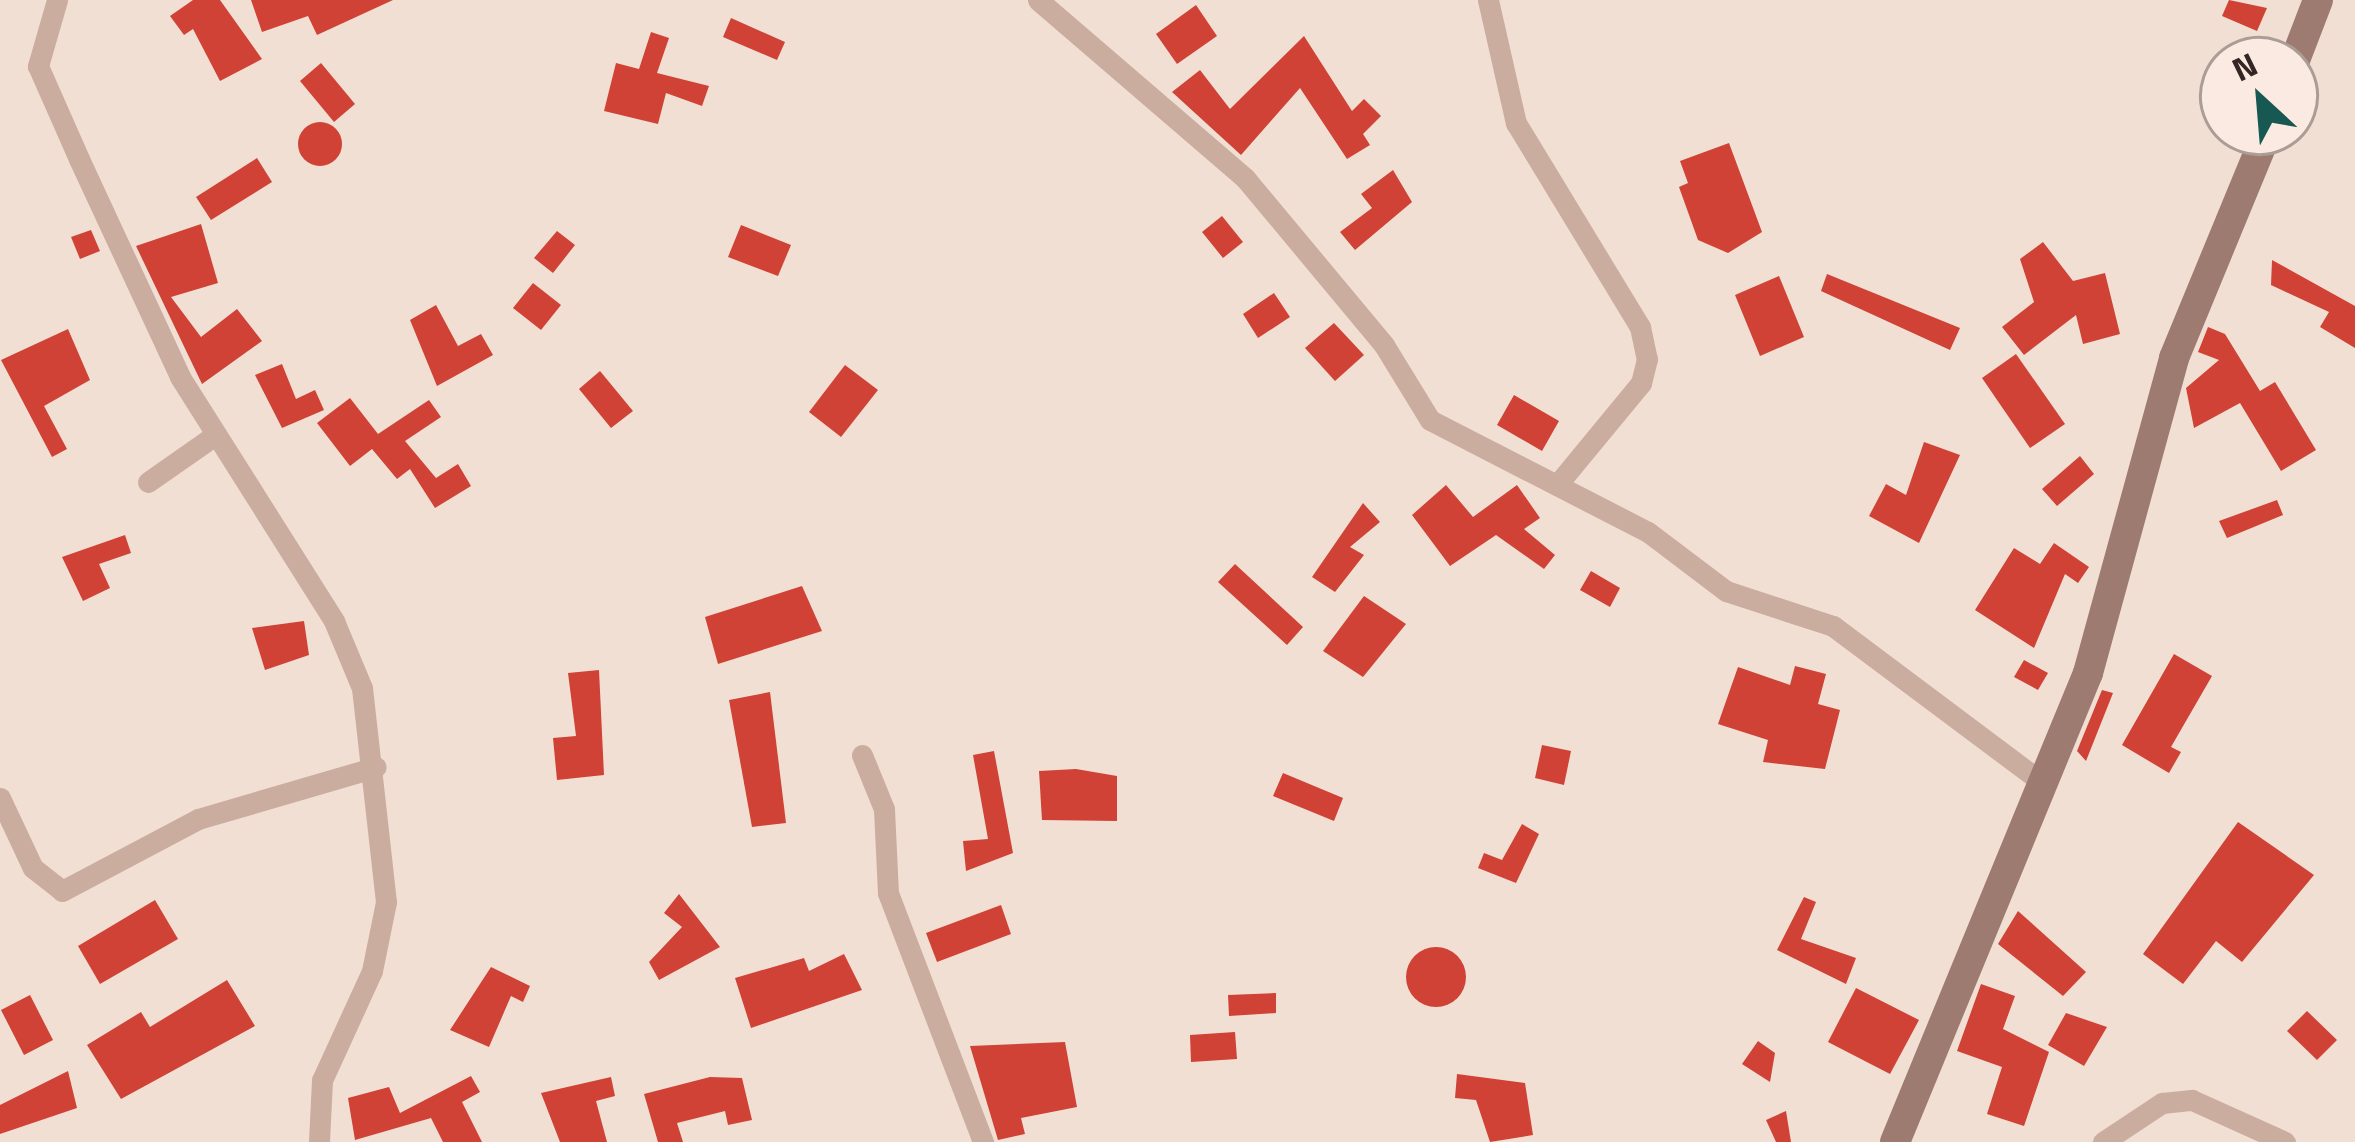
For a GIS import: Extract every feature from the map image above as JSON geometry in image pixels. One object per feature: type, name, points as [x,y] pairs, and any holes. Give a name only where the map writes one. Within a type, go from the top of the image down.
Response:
[{"type":"street","points":[[57,0],[38,66],[214,436],[355,661],[376,766],[386,902],[372,971],[322,1080],[319,1142]]},
{"type":"street","points":[[1038,0],[1245,178],[1384,345],[1430,420],[1648,532],[1726,591],[1833,626],[2044,784]]},
{"type":"street","points":[[1488,0],[1516,123],[1548,190],[1617,285],[1647,359],[1640,383],[1557,485]]},
{"type":"street","points":[[2304,36],[2318,0]]},
{"type":"street","points":[[1895,1142],[2044,784],[2119,589],[2201,277],[2256,156]]},
{"type":"street","points":[[148,482],[214,436]]},
{"type":"street","points":[[862,755],[884,809],[888,892],[983,1142]]},
{"type":"street","points":[[0,798],[33,868],[62,891],[198,819],[376,766]]},
{"type":"street","points":[[2103,1142],[2162,1103],[2192,1100],[2285,1142]]},
{"type":"building","points":[[193,0],[220,0],[262,59],[220,81],[193,29],[184,35],[170,16]]},
{"type":"building","points":[[251,0],[393,0],[317,35],[308,16],[262,32]]},
{"type":"building","points":[[2229,0],[2267,8],[2257,31],[2222,16]]},
{"type":"building","points":[[1196,5],[1217,36],[1177,64],[1156,34]]},
{"type":"building","points":[[731,18],[785,42],[777,60],[723,37]]},
{"type":"building","points":[[651,32],[669,38],[657,73],[709,86],[702,106],[666,93],[658,124],[604,111],[616,63],[639,69]]},
{"type":"building","points":[[1304,36],[1352,111],[1364,99],[1381,116],[1363,134],[1370,145],[1347,159],[1300,88],[1241,155],[1172,92],[1200,70],[1230,109]]},
{"type":"building","points":[[321,63],[355,104],[334,122],[300,81]]},
{"type":"building","points":[[320,122],[335,129],[342,144],[335,159],[320,166],[305,159],[298,144],[305,129]]},
{"type":"building","points":[[1729,143],[1762,232],[1728,253],[1698,240],[1679,187],[1688,183],[1680,161]]},
{"type":"building","points":[[257,158],[272,182],[211,220],[196,197]]},
{"type":"building","points":[[1393,170],[1412,202],[1355,250],[1340,232],[1372,208],[1361,194]]},
{"type":"building","points":[[1222,216],[1243,242],[1223,258],[1202,232]]},
{"type":"building","points":[[201,224],[218,283],[171,297],[201,337],[237,309],[262,341],[202,384],[136,246]]},
{"type":"building","points":[[741,225],[791,245],[778,276],[728,257]]},
{"type":"building","points":[[91,230],[100,251],[80,259],[71,237]]},
{"type":"building","points":[[557,231],[575,245],[553,273],[534,258]]},
{"type":"building","points":[[2043,242],[2073,281],[2105,273],[2120,334],[2083,344],[2076,315],[2024,355],[2002,327],[2034,302],[2020,259]]},
{"type":"building","points":[[2272,260],[2355,306],[2355,348],[2320,327],[2329,312],[2271,285]]},
{"type":"building","points":[[1827,274],[1960,328],[1950,350],[1821,291]]},
{"type":"building","points":[[1779,276],[1804,337],[1760,356],[1735,295]]},
{"type":"building","points":[[533,283],[561,305],[541,330],[513,308]]},
{"type":"building","points":[[1274,293],[1290,317],[1258,338],[1243,314]]},
{"type":"building","points":[[436,305],[458,346],[481,334],[493,355],[437,386],[410,320]]},
{"type":"building","points":[[1334,323],[1364,355],[1335,381],[1305,348]]},
{"type":"building","points":[[2208,327],[2225,334],[2260,391],[2275,382],[2316,450],[2281,471],[2240,403],[2194,428],[2186,388],[2219,360],[2198,352]]},
{"type":"building","points":[[68,329],[90,380],[44,406],[67,449],[52,457],[1,360]]},
{"type":"building","points":[[2016,354],[2065,424],[2030,448],[1982,378]]},
{"type":"building","points":[[282,364],[296,399],[315,390],[324,410],[282,428],[255,375]]},
{"type":"building","points":[[845,365],[878,390],[841,437],[809,412]]},
{"type":"building","points":[[600,371],[633,411],[611,428],[579,389]]},
{"type":"building","points":[[1514,395],[1559,421],[1542,451],[1497,425]]},
{"type":"building","points":[[350,398],[378,434],[429,400],[441,417],[405,441],[436,478],[458,464],[471,486],[435,508],[410,469],[397,479],[372,449],[350,466],[317,423]]},
{"type":"building","points":[[1924,442],[1960,455],[1919,543],[1869,516],[1886,484],[1906,495]]},
{"type":"building","points":[[2080,456],[2094,474],[2057,506],[2042,489]]},
{"type":"building","points":[[1446,485],[1473,517],[1517,485],[1540,518],[1524,529],[1555,555],[1544,569],[1496,535],[1450,566],[1412,515]]},
{"type":"building","points":[[2277,500],[2283,515],[2227,538],[2219,521]]},
{"type":"building","points":[[1363,503],[1380,522],[1350,547],[1364,555],[1335,592],[1312,577]]},
{"type":"building","points":[[125,535],[131,553],[99,564],[110,588],[83,601],[62,557]]},
{"type":"building","points":[[2054,543],[2089,567],[2078,583],[2065,574],[2034,648],[1975,610],[2014,548],[2040,564]]},
{"type":"building","points":[[1235,564],[1303,627],[1287,645],[1218,582]]},
{"type":"building","points":[[1591,571],[1620,588],[1610,607],[1580,590]]},
{"type":"building","points":[[802,586],[822,631],[718,664],[705,617]]},
{"type":"building","points":[[1364,596],[1406,624],[1363,677],[1323,651]]},
{"type":"building","points":[[304,621],[309,655],[265,670],[252,628]]},
{"type":"building","points":[[2174,654],[2212,676],[2171,747],[2181,752],[2169,773],[2122,745]]},
{"type":"building","points":[[2024,660],[2048,673],[2038,690],[2014,677]]},
{"type":"building","points":[[1795,666],[1826,674],[1818,704],[1840,710],[1825,769],[1763,762],[1768,740],[1718,724],[1738,667],[1790,685]]},
{"type":"building","points":[[599,670],[604,775],[557,780],[553,738],[576,736],[568,673]]},
{"type":"building","points":[[2102,690],[2113,693],[2086,761],[2077,751]]},
{"type":"building","points":[[770,692],[786,823],[752,827],[729,700]]},
{"type":"building","points":[[1542,745],[1571,751],[1564,785],[1535,778]]},
{"type":"building","points":[[994,751],[1013,853],[966,871],[963,841],[988,839],[973,755]]},
{"type":"building","points":[[1076,769],[1117,776],[1117,821],[1042,820],[1039,771]]},
{"type":"building","points":[[1283,773],[1343,798],[1334,821],[1273,796]]},
{"type":"building","points":[[2238,822],[2314,875],[2242,962],[2216,941],[2183,984],[2143,954]]},
{"type":"building","points":[[1522,824],[1539,834],[1516,883],[1478,868],[1484,853],[1502,860]]},
{"type":"building","points":[[679,894],[720,947],[659,980],[649,962],[682,927],[664,913]]},
{"type":"building","points":[[1804,897],[1816,902],[1801,939],[1856,958],[1846,984],[1777,950]]},
{"type":"building","points":[[155,900],[178,939],[100,984],[78,946]]},
{"type":"building","points":[[1001,905],[1011,934],[937,962],[926,933]]},
{"type":"building","points":[[2018,911],[2086,972],[2063,996],[1998,944]]},
{"type":"building","points":[[1436,947],[1457,956],[1466,977],[1457,998],[1436,1007],[1415,998],[1406,977],[1415,956]]},
{"type":"building","points":[[844,954],[862,990],[751,1028],[735,978],[804,958],[809,971]]},
{"type":"building","points":[[491,967],[530,986],[523,1002],[511,996],[489,1047],[450,1030]]},
{"type":"building","points":[[227,980],[255,1026],[121,1099],[87,1045],[141,1012],[150,1027]]},
{"type":"building","points":[[1981,984],[2015,996],[2003,1029],[2049,1052],[2024,1126],[1987,1114],[2002,1067],[1957,1051]]},
{"type":"building","points":[[1856,988],[1919,1020],[1890,1074],[1828,1042]]},
{"type":"building","points":[[1276,993],[1276,1013],[1229,1016],[1228,995]]},
{"type":"building","points":[[30,995],[53,1040],[24,1055],[1,1010]]},
{"type":"building","points":[[2307,1011],[2337,1040],[2317,1060],[2287,1031]]},
{"type":"building","points":[[2066,1013],[2107,1027],[2084,1066],[2048,1045]]},
{"type":"building","points":[[1235,1032],[1237,1059],[1191,1062],[1190,1035]]},
{"type":"building","points":[[1758,1041],[1775,1053],[1770,1082],[1742,1064]]},
{"type":"building","points":[[1065,1042],[1077,1107],[1021,1118],[1025,1134],[998,1140],[970,1046]]},
{"type":"building","points":[[68,1071],[77,1108],[0,1134],[0,1105]]},
{"type":"building","points":[[1457,1074],[1525,1083],[1533,1135],[1490,1142],[1476,1100],[1455,1098]]},
{"type":"building","points":[[471,1076],[480,1092],[462,1102],[482,1142],[443,1142],[431,1118],[355,1140],[348,1098],[389,1087],[400,1113]]},
{"type":"building","points":[[611,1077],[615,1096],[596,1101],[607,1142],[560,1142],[541,1093]]},
{"type":"building","points":[[710,1077],[742,1078],[752,1120],[728,1125],[725,1111],[677,1123],[683,1142],[658,1142],[644,1094]]},
{"type":"building","points":[[1786,1111],[1791,1142],[1776,1142],[1766,1120]]}]
